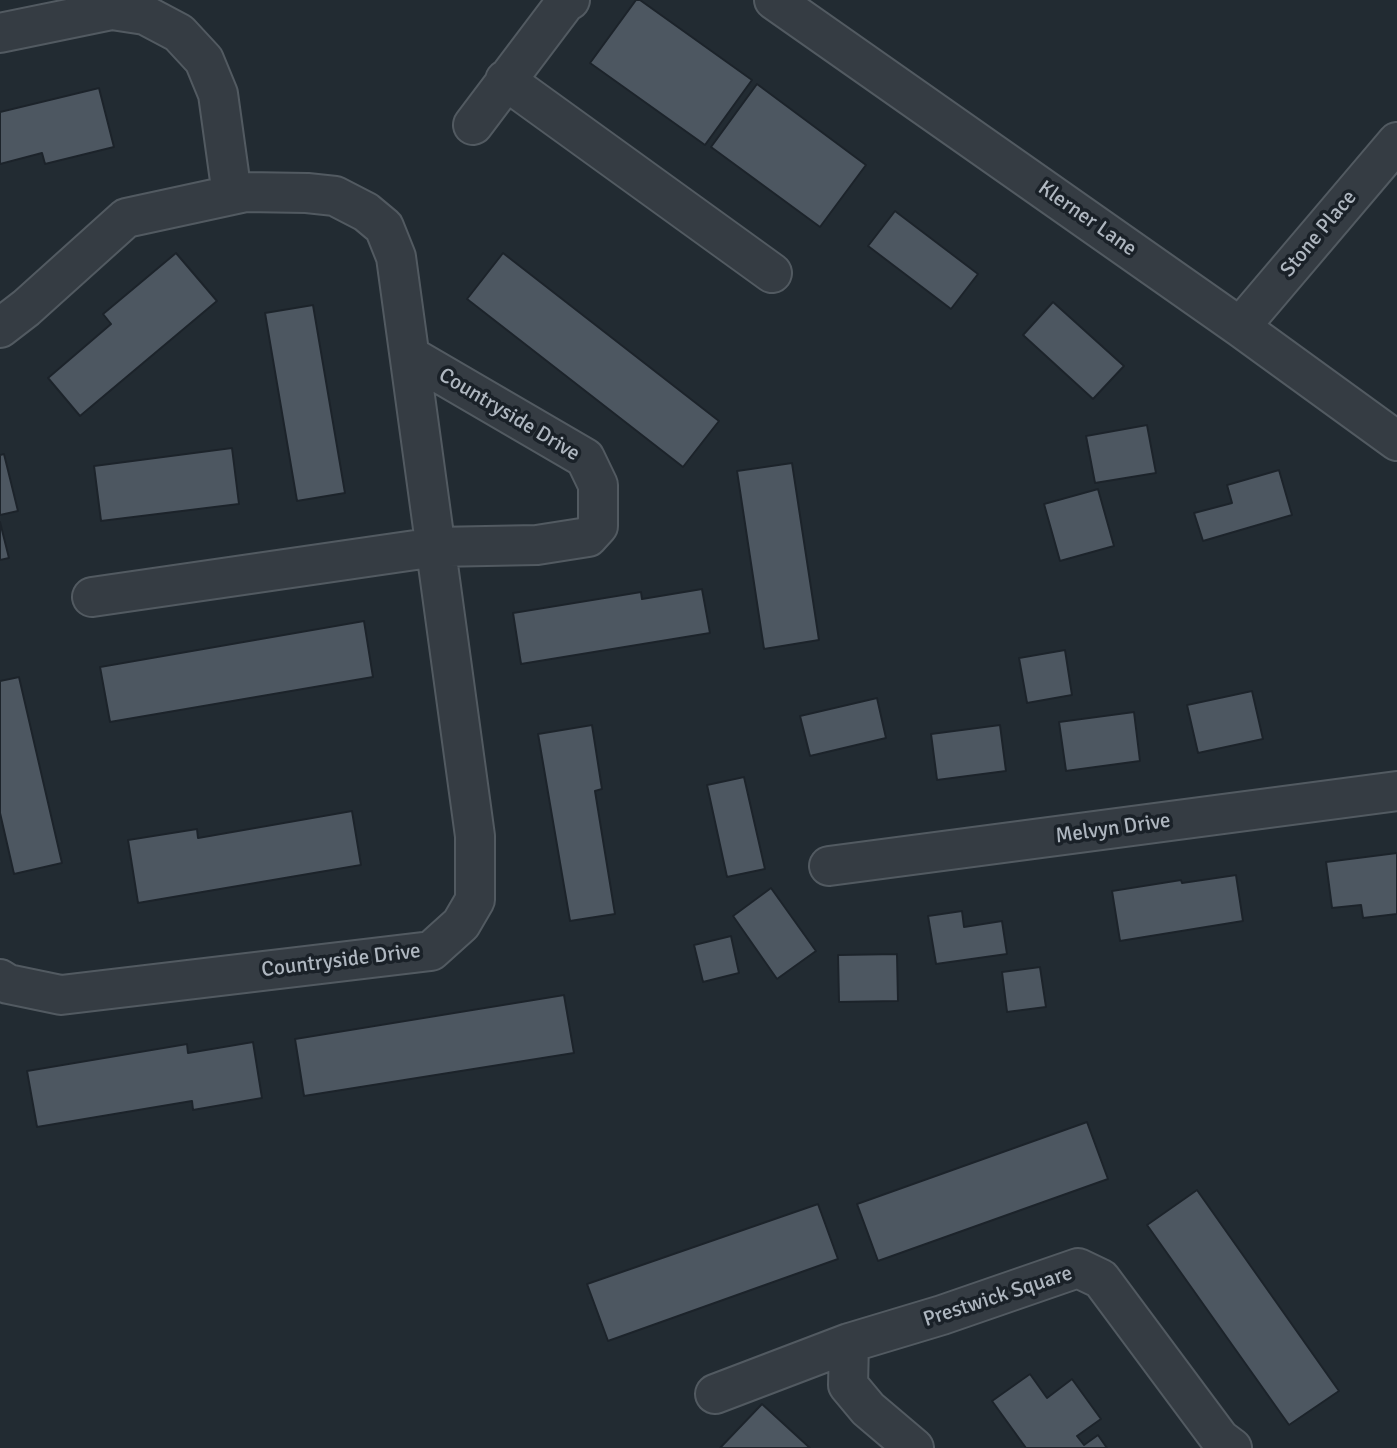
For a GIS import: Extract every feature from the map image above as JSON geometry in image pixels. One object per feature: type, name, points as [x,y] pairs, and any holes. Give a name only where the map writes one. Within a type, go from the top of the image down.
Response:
[{"type":"street","points":[[473,125],[505,80],[570,0]]},
{"type":"street","name":"Klerner Lane","points":[[775,0],[1240,327],[1397,441]]},
{"type":"street","points":[[0,33],[112,10],[145,15],[179,33],[204,61],[218,94],[232,195]]},
{"type":"street","points":[[505,80],[772,273]]},
{"type":"street","name":"Stone Place","points":[[1240,327],[1397,142]]},
{"type":"street","name":"Countryside Drive","points":[[0,328],[126,218],[246,192],[307,193],[335,196],[366,212],[384,227],[396,257],[475,836],[475,900],[461,924],[431,951],[61,995],[8,984],[0,979]]},
{"type":"street","name":"Countryside Drive","points":[[92,597],[436,547],[537,545],[588,537],[598,526],[598,485],[585,458],[410,356]]},
{"type":"street","name":"Melvyn Drive","points":[[829,866],[1397,791]]},
{"type":"street","name":"Prestwick Square","points":[[715,1394],[849,1343],[942,1315],[1078,1268],[1101,1279],[1220,1439],[1232,1448]]},
{"type":"street","points":[[849,1343],[848,1385],[868,1409],[914,1448]]},
{"type":"building","points":[[636,0],[640,0],[752,80],[705,145],[590,63]]},
{"type":"building","points":[[757,84],[866,165],[820,227],[711,147]]},
{"type":"building","points":[[99,88],[114,147],[45,164],[42,153],[0,164],[0,112]]},
{"type":"building","points":[[895,211],[978,274],[951,309],[868,246]]},
{"type":"building","points":[[176,253],[217,301],[80,416],[48,378],[111,324],[103,314]]},
{"type":"building","points":[[503,253],[719,421],[683,467],[467,299]]},
{"type":"building","points":[[1053,302],[1124,366],[1093,399],[1023,335]]},
{"type":"building","points":[[313,305],[345,493],[297,501],[265,313]]},
{"type":"building","points":[[1147,425],[1156,473],[1095,483],[1086,436]]},
{"type":"building","points":[[232,448],[239,504],[101,521],[94,466]]},
{"type":"building","points":[[4,454],[18,511],[0,515],[0,455]]},
{"type":"building","points":[[792,463],[819,640],[764,649],[737,471]]},
{"type":"building","points":[[1279,470],[1292,515],[1203,541],[1194,513],[1232,503],[1227,485]]},
{"type":"building","points":[[1098,489],[1114,546],[1060,561],[1044,504]]},
{"type":"building","points":[[0,522],[9,558],[0,560]]},
{"type":"building","points":[[702,589],[710,633],[521,664],[513,613],[641,592],[642,599]]},
{"type":"building","points":[[364,621],[373,677],[110,722],[100,667]]},
{"type":"building","points":[[1065,650],[1072,695],[1027,703],[1019,658]]},
{"type":"building","points":[[19,677],[62,863],[14,874],[0,813],[0,681]]},
{"type":"building","points":[[1252,691],[1263,739],[1198,753],[1187,705]]},
{"type":"building","points":[[877,698],[886,738],[810,756],[800,716]]},
{"type":"building","points":[[1134,712],[1140,761],[1066,771],[1059,722]]},
{"type":"building","points":[[592,725],[602,789],[595,791],[615,914],[570,921],[538,734]]},
{"type":"building","points":[[1000,725],[1006,771],[937,780],[931,734]]},
{"type":"building","points":[[744,777],[765,869],[727,877],[707,785]]},
{"type":"building","points":[[352,811],[361,865],[138,903],[128,840],[197,829],[198,838]]},
{"type":"building","points":[[1397,853],[1397,914],[1363,918],[1361,905],[1332,908],[1326,862]]},
{"type":"building","points":[[1236,875],[1243,921],[1120,941],[1112,891]]},
{"type":"building","points":[[771,888],[816,951],[777,979],[733,916]]},
{"type":"building","points":[[962,911],[964,927],[1002,921],[1007,954],[936,964],[928,916]]},
{"type":"building","points":[[731,936],[739,973],[703,982],[694,945]]},
{"type":"building","points":[[897,954],[898,1001],[839,1002],[838,955]]},
{"type":"building","points":[[1040,967],[1046,1007],[1007,1012],[1002,972]]},
{"type":"building","points":[[564,995],[574,1053],[304,1096],[295,1039]]},
{"type":"building","points":[[253,1042],[262,1098],[193,1110],[192,1101],[37,1127],[27,1071],[187,1044],[188,1053]]},
{"type":"building","points":[[1087,1122],[1108,1179],[878,1261],[857,1204]]},
{"type":"building","points":[[1197,1190],[1339,1391],[1289,1425],[1147,1225]]},
{"type":"building","points":[[818,1204],[838,1259],[608,1341],[587,1284]]},
{"type":"building","points":[[1030,1374],[1047,1398],[1072,1379],[1101,1419],[1077,1436],[1084,1445],[1098,1435],[1107,1448],[1026,1448],[992,1401]]},
{"type":"building","points":[[762,1404],[810,1448],[720,1448]]}]
